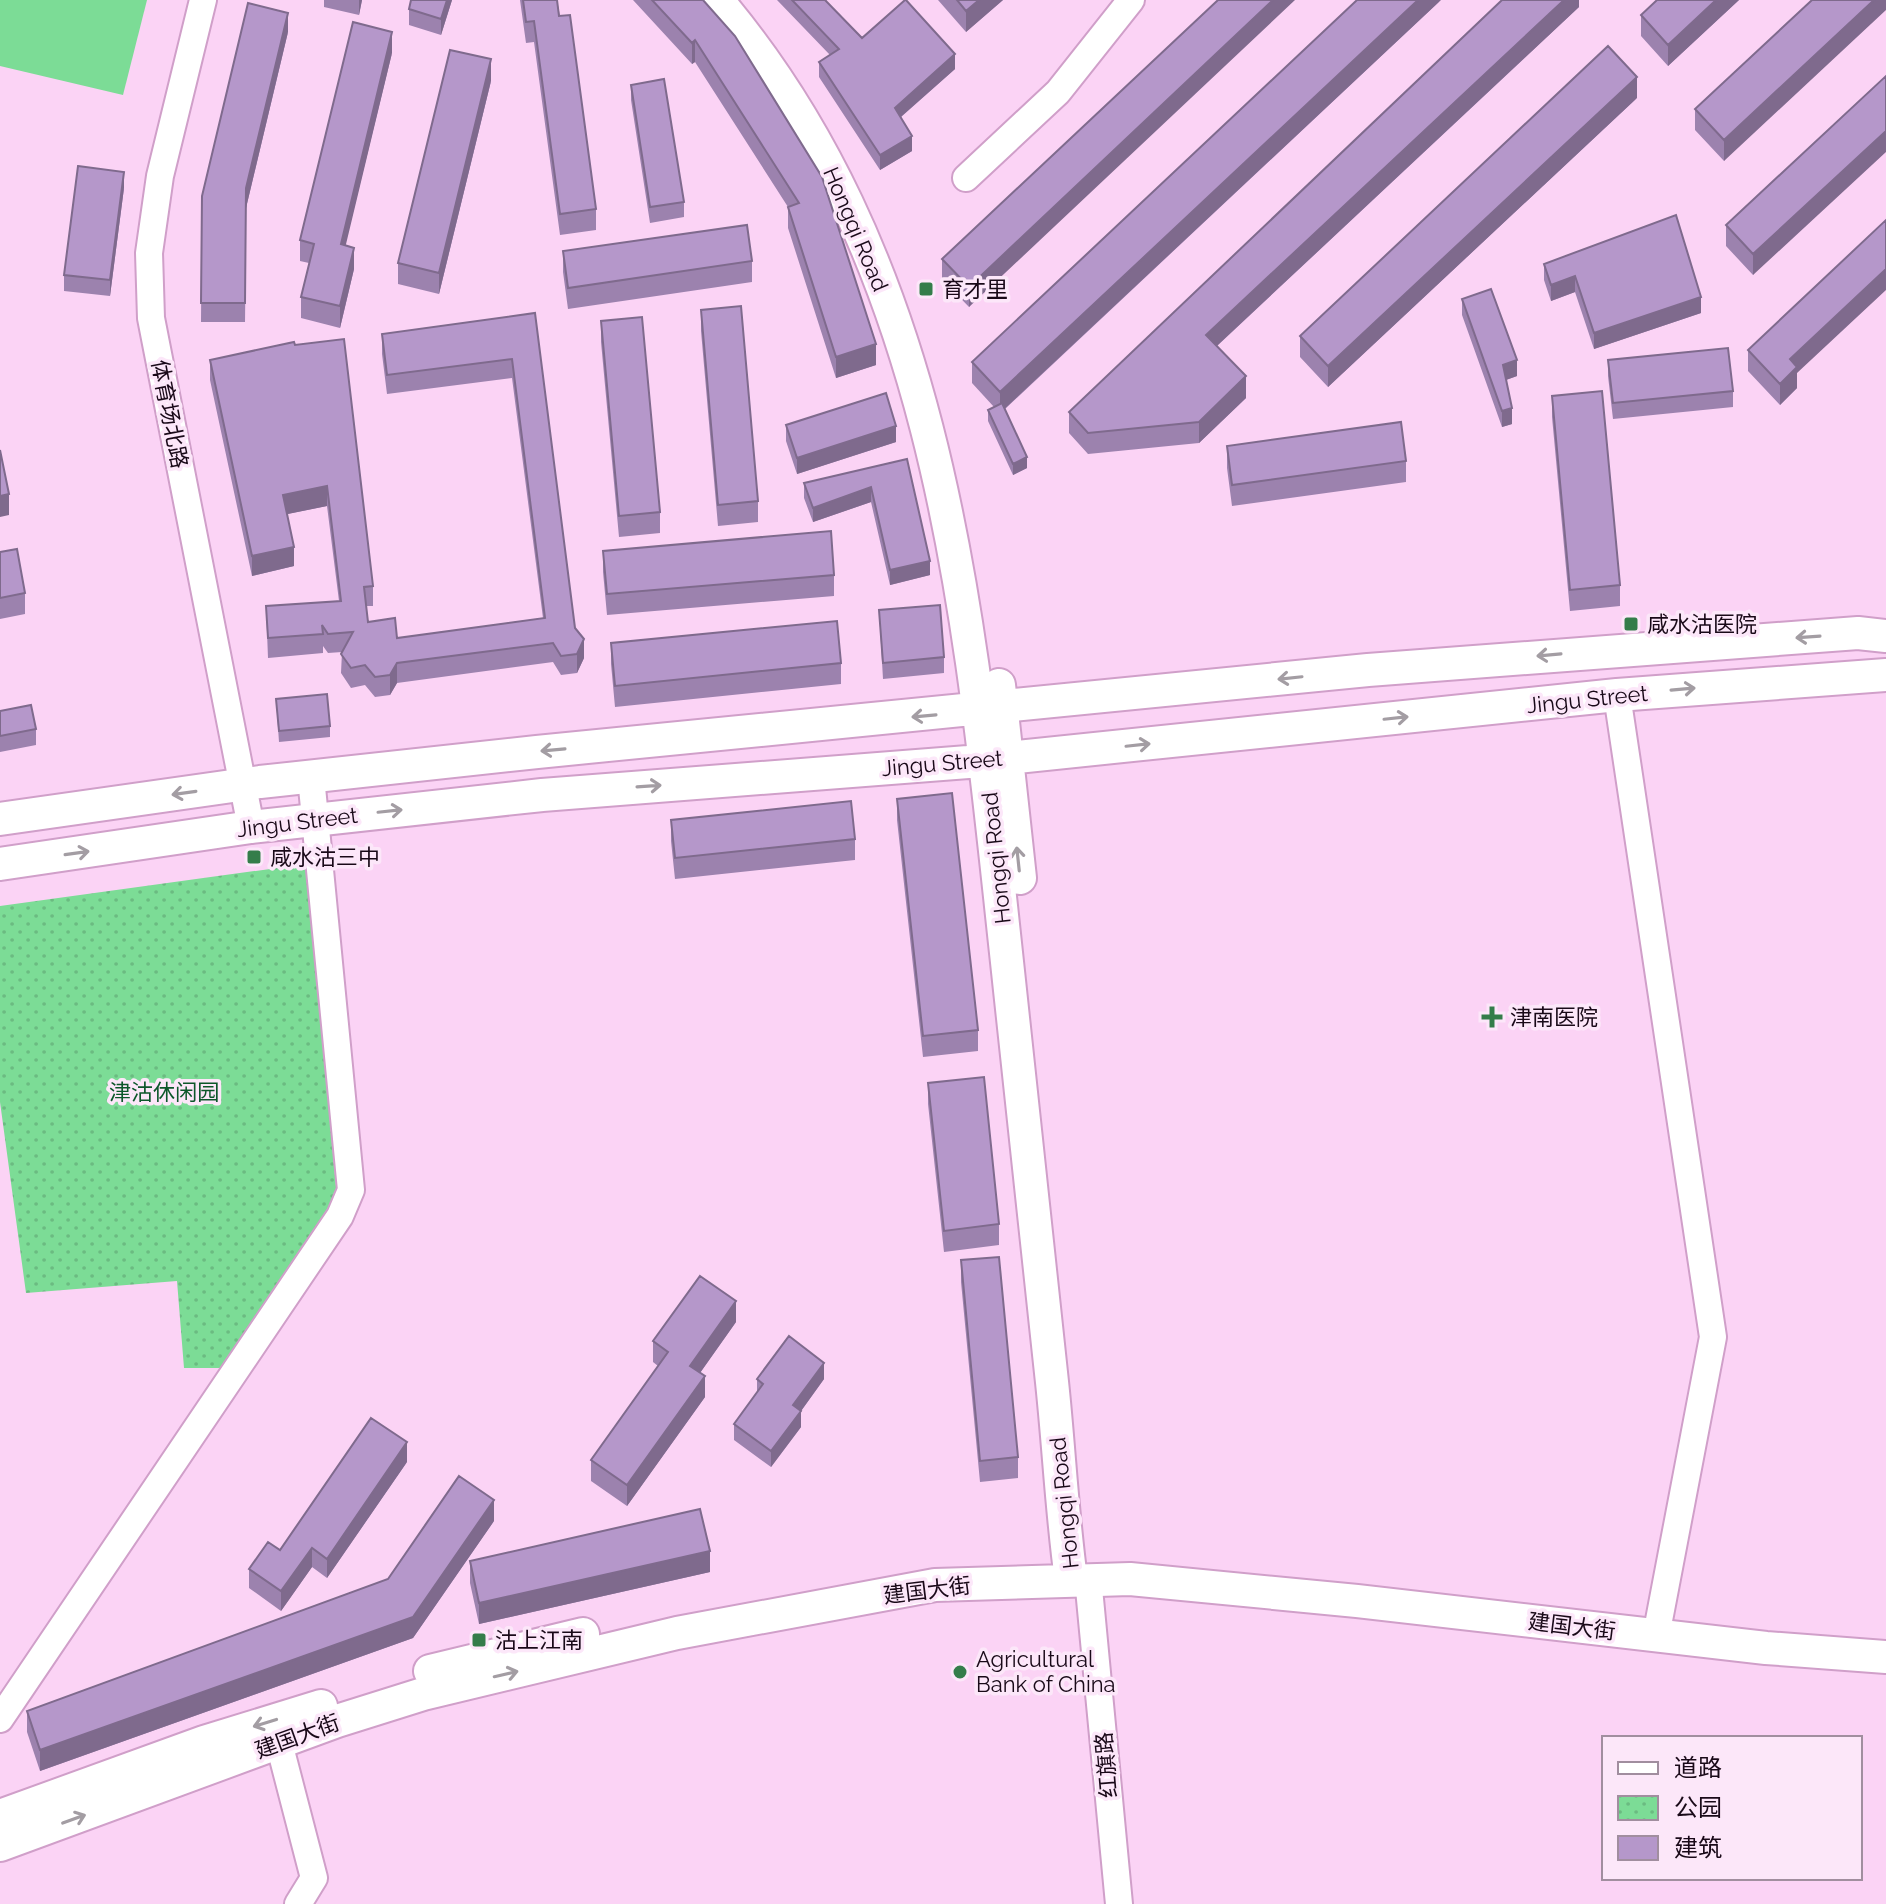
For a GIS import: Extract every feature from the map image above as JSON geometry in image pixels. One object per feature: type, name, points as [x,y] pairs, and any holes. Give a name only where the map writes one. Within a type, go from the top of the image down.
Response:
[{"type":"main road","name":"Hongqi Road","points":[[717,0],[754,43],[827,161],[889,307],[936,454],[985,664]]},
{"type":"main road","name":"Hongqi Road","points":[[740,0],[780,48],[815,100],[862,188],[890,256],[944,410],[975,541],[1078,1568]]},
{"type":"main road","name":"Jingu Street","points":[[0,864],[259,826],[542,795],[995,728],[1057,703],[1383,669],[1877,630]]},
{"type":"main road","points":[[985,664],[1014,692],[1057,703]]},
{"type":"main road","name":"Jingu Street","points":[[0,819],[311,777],[995,728],[1060,753],[1617,695],[1886,675]]},
{"type":"main road","name":"建国大街","points":[[0,1816],[204,1742],[502,1651],[916,1566],[1078,1568],[1357,1601],[1886,1647]]},
{"type":"main road","name":"建国大街","points":[[0,1845],[423,1694],[677,1633],[935,1585],[1078,1568]]},
{"type":"main road","name":"建国大街","points":[[1658,1628],[1886,1657]]},
{"type":"street","name":"体育场北路","points":[[203,0],[160,176],[149,253],[151,318],[251,783]]},
{"type":"street","name":"体育场北路","points":[[217,0],[172,189],[163,242],[165,308],[259,826]]},
{"type":"street","points":[[966,178],[1058,92],[1131,0]]},
{"type":"street","points":[[1617,695],[1713,1337],[1658,1628]]},
{"type":"street","points":[[0,1719],[340,1216],[351,1190],[311,777]]},
{"type":"street","name":"红旗路","points":[[1078,1568],[1105,1904]]},
{"type":"street","name":"红旗路","points":[[1078,1568],[1119,1904]]},
{"type":"street","points":[[279,1743],[314,1878],[298,1904]]},
{"type":"green space","points":[[0,0],[147,0],[123,95],[0,66]]},
{"type":"green space","name":"津沽休闲园","points":[[306,864],[337,1197],[225,1368],[184,1368],[177,1281],[26,1293],[0,1102],[0,906]]},
{"type":"building","points":[[411,0],[447,0],[441,19],[409,9]]},
{"type":"building","points":[[523,0],[557,0],[559,16],[570,15],[596,209],[560,214],[534,21],[526,22]]},
{"type":"building","points":[[652,0],[703,0],[735,36],[822,177],[876,344],[836,357],[788,207],[799,203],[695,40],[692,43]]},
{"type":"building","points":[[792,0],[825,0],[862,38],[906,0],[955,54],[895,108],[912,136],[880,155],[819,62],[839,49]]},
{"type":"building","points":[[957,0],[979,0],[966,11]]},
{"type":"building","points":[[1218,0],[1273,0],[969,287],[942,259]]},
{"type":"building","points":[[1357,0],[1418,0],[1000,392],[972,362]]},
{"type":"building","points":[[1502,0],[1564,0],[1206,335],[1246,376],[1199,422],[1088,433],[1069,412]]},
{"type":"building","points":[[1657,0],[1716,0],[1668,45],[1641,15]]},
{"type":"building","points":[[1812,0],[1874,0],[1724,140],[1695,109]]},
{"type":"building","points":[[248,3],[288,13],[246,188],[245,303],[201,303],[202,196]]},
{"type":"building","points":[[353,22],[392,32],[341,244],[354,248],[340,306],[301,297],[314,244],[300,240]]},
{"type":"building","points":[[1608,46],[1637,77],[1328,366],[1300,336]]},
{"type":"building","points":[[450,50],[491,59],[439,273],[398,263]]},
{"type":"building","points":[[1886,76],[1886,131],[1753,254],[1726,225]]},
{"type":"building","points":[[664,79],[684,202],[650,207],[631,85]]},
{"type":"building","points":[[78,166],[124,172],[110,280],[64,275]]},
{"type":"building","points":[[1676,215],[1701,297],[1594,333],[1575,276],[1551,285],[1544,264]]},
{"type":"building","points":[[1886,220],[1886,269],[1790,359],[1797,367],[1780,384],[1748,350]]},
{"type":"building","points":[[747,225],[752,261],[568,288],[563,251]]},
{"type":"building","points":[[1491,289],[1517,360],[1503,365],[1512,408],[1502,411],[1462,299]]},
{"type":"building","points":[[741,306],[758,501],[718,505],[701,310]]},
{"type":"building","points":[[535,313],[575,628],[584,639],[577,654],[561,656],[553,643],[397,663],[390,675],[375,677],[365,665],[351,668],[341,654],[353,632],[328,634],[322,625],[323,634],[268,638],[266,606],[341,601],[327,486],[283,495],[294,547],[252,556],[210,360],[294,342],[295,345],[344,339],[373,586],[364,587],[368,622],[395,618],[397,638],[545,618],[512,359],[387,375],[382,334]]},
{"type":"building","points":[[642,317],[660,512],[619,516],[601,321]]},
{"type":"building","points":[[1728,348],[1733,391],[1613,403],[1608,360]]},
{"type":"building","points":[[1602,391],[1620,585],[1570,590],[1552,396]]},
{"type":"building","points":[[886,393],[896,426],[797,458],[786,425]]},
{"type":"building","points":[[1002,403],[1027,457],[1013,464],[988,410]]},
{"type":"building","points":[[1401,422],[1406,461],[1232,485],[1227,446]]},
{"type":"building","points":[[0,450],[9,494],[0,496]]},
{"type":"building","points":[[907,459],[930,561],[890,570],[871,487],[813,508],[804,483]]},
{"type":"building","points":[[831,531],[834,575],[607,594],[603,551]]},
{"type":"building","points":[[17,549],[25,593],[0,598],[0,552]]},
{"type":"building","points":[[940,605],[944,657],[883,663],[879,610]]},
{"type":"building","points":[[837,621],[841,663],[615,686],[611,643]]},
{"type":"building","points":[[327,694],[330,726],[279,731],[276,699]]},
{"type":"building","points":[[31,705],[36,729],[0,736],[0,711]]},
{"type":"building","points":[[952,793],[978,1030],[923,1036],[897,799]]},
{"type":"building","points":[[851,801],[855,839],[675,858],[671,820]]},
{"type":"building","points":[[984,1077],[999,1224],[944,1231],[928,1083]]},
{"type":"building","points":[[999,1257],[1018,1457],[980,1461],[961,1260]]},
{"type":"building","points":[[700,1276],[736,1301],[690,1366],[705,1376],[627,1485],[591,1460],[668,1352],[653,1341]]},
{"type":"building","points":[[789,1336],[824,1363],[793,1405],[801,1411],[771,1451],[734,1424],[763,1384],[757,1379]]},
{"type":"building","points":[[371,1418],[407,1442],[327,1559],[312,1548],[281,1591],[249,1569],[268,1542],[280,1550]]},
{"type":"building","points":[[459,1476],[494,1500],[413,1617],[40,1750],[27,1711],[388,1579]]},
{"type":"building","points":[[700,1509],[710,1551],[479,1603],[470,1561]]},
{"type":"place","name":"育才里","points":[[926,289]]},
{"type":"place","name":"咸水沽医院","points":[[1631,624]]},
{"type":"place","name":"咸水沽三中","points":[[254,857]]},
{"type":"place","name":"津南医院","points":[[1492,1017]]},
{"type":"place","name":"沽上江南","points":[[479,1640]]},
{"type":"place","name":"Agricultural Bank of China","points":[[960,1672]]}]
